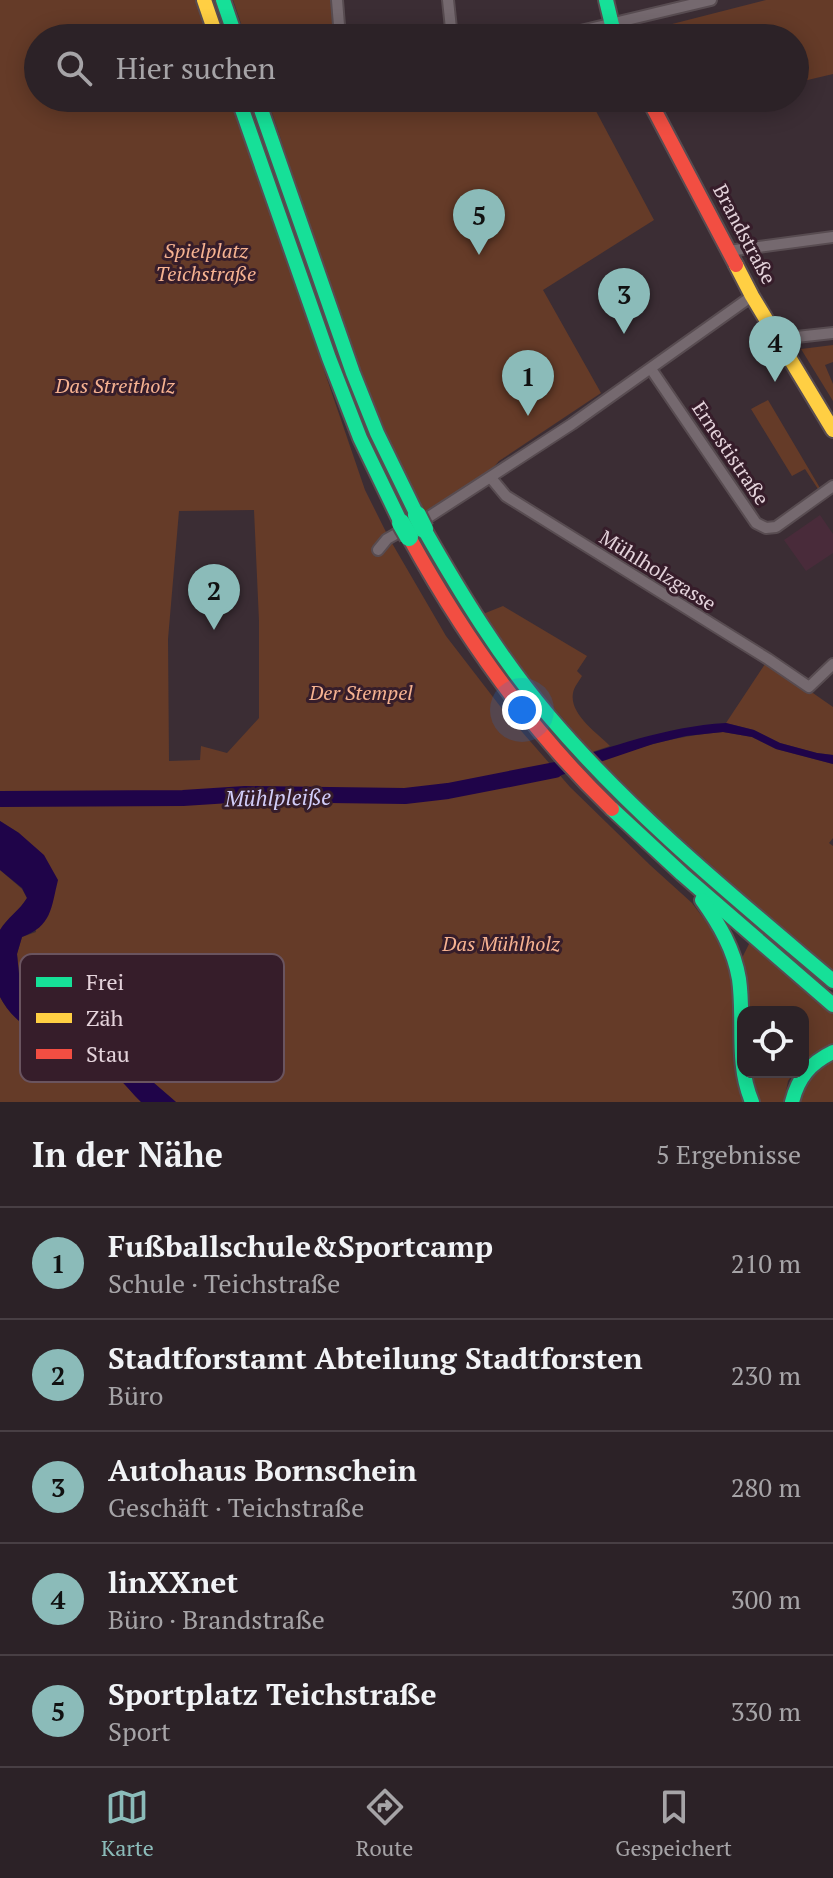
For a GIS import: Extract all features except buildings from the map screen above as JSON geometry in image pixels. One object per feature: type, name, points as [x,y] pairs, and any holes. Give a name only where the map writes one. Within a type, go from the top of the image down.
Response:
[{"type":"main road","points":[[204,0],[212,24]]},
{"type":"main road","points":[[223,0],[231,24]]},
{"type":"main road","points":[[606,0],[613,24]]},
{"type":"main road","points":[[243,112],[360,438],[412,526],[480,624],[547,714],[578,749],[703,869],[833,981]]},
{"type":"main road","points":[[262,112],[353,373],[442,598],[487,666],[559,755],[683,875],[833,1005]]},
{"type":"main road","name":"Brandstraße","points":[[656,112],[738,250],[752,296],[833,430]]},
{"type":"main road","points":[[683,875],[716,920],[731,949],[741,993],[742,1075],[752,1102]]},
{"type":"main road","points":[[792,1102],[799,1078],[815,1061],[833,1052]]},
{"type":"street","points":[[337,0],[339,24]]},
{"type":"street","points":[[448,0],[451,24]]},
{"type":"street","points":[[637,24],[711,0]]},
{"type":"street","points":[[738,250],[833,237]]},
{"type":"street","points":[[378,550],[387,539],[491,478],[752,296]]},
{"type":"street","points":[[778,339],[833,333]]},
{"type":"street","name":"Ernestistraße","points":[[651,369],[756,523],[766,528],[776,527],[833,486]]},
{"type":"street","name":"Mühlholzgasse","points":[[491,478],[506,496],[809,687],[833,664]]},
{"type":"shaded area","points":[[820,515],[833,534],[833,553],[806,571],[784,540]]},
{"type":"shaded area","points":[[726,723],[754,730],[780,743],[833,755],[833,764],[776,749],[752,737],[723,732],[653,744],[556,777],[530,771],[651,735]]},
{"type":"shaded area","points":[[0,821],[44,855],[58,880],[49,915],[32,933],[22,937],[17,954],[20,1022],[0,997],[0,930],[27,898],[22,888],[0,870]]},
{"type":"shaded area","points":[[122,1082],[153,1082],[176,1102],[141,1102]]},
{"type":"green space","points":[[0,0],[197,0],[205,24],[24,24],[24,112],[236,112],[365,490],[389,538],[446,636],[503,710],[570,787],[692,903],[711,928],[722,947],[730,972],[737,1029],[737,1078],[743,1078],[746,1102],[176,1102],[153,1082],[284,1082],[284,954],[20,954],[20,976],[17,954],[22,937],[36,932],[19,833],[0,821]],"holes":[[[254,510],[259,718],[227,753],[201,746],[200,760],[169,761],[168,639],[179,511]]]},
{"type":"green space","points":[[233,0],[332,0],[335,24],[241,24]]},
{"type":"green space","points":[[766,0],[833,0],[833,74],[809,80],[809,24],[672,24]]},
{"type":"green space","points":[[272,112],[596,112],[654,220],[543,290],[601,393],[499,461],[487,475],[425,514],[378,413],[320,256]]},
{"type":"green space","points":[[833,345],[833,362],[825,365],[833,384],[833,401],[801,349]]},
{"type":"green space","points":[[768,400],[820,488],[805,469],[792,476],[751,409]]},
{"type":"green space","points":[[503,606],[587,656],[577,671],[582,676],[574,691],[573,701],[580,716],[610,746],[592,752],[539,691],[483,614]]},
{"type":"green space","points":[[767,661],[833,707],[833,755],[780,743],[754,730],[726,723]]},
{"type":"green space","points":[[723,732],[752,737],[776,749],[833,764],[833,838],[829,843],[833,846],[833,974],[655,815],[601,761],[661,742]]},
{"type":"green space","points":[[0,870],[22,889],[27,898],[0,930]]},
{"type":"green space","points":[[750,942],[833,1014],[833,1043],[809,1058],[809,1006],[746,1006],[742,958]]},
{"type":"green space","points":[[0,997],[20,1022],[20,1082],[122,1082],[141,1102],[0,1102]]},
{"type":"green space","points":[[833,1057],[833,1102],[797,1102],[804,1079]]},
{"type":"green space","points":[[749,1078],[790,1078],[784,1102],[758,1102]]},
{"type":"waterway","name":"Mühlpleiße","points":[[0,799],[183,798],[245,794],[405,796],[448,791],[555,770]]},
{"type":"traffic: fast","points":[[223,0],[231,24]]},
{"type":"traffic: fast","points":[[606,0],[612,24]]},
{"type":"traffic: fast","points":[[243,112],[329,358],[360,438],[401,523]]},
{"type":"traffic: fast","points":[[262,112],[353,373],[377,433],[417,515]]},
{"type":"traffic: fast","points":[[417,515],[424,529]]},
{"type":"traffic: fast","points":[[401,523],[409,537]]},
{"type":"traffic: fast","points":[[424,529],[498,648],[531,694],[581,752],[685,854],[833,981]]},
{"type":"traffic: fast","points":[[612,809],[833,1005]]},
{"type":"traffic: fast","points":[[702,900],[725,937],[737,968],[744,1072],[752,1102]]},
{"type":"traffic: fast","points":[[792,1102],[806,1072],[833,1052]]},
{"type":"traffic: slow","points":[[204,0],[212,24]]},
{"type":"traffic: slow","points":[[736,265],[833,430]]},
{"type":"traffic: jam","points":[[655,112],[736,265]]},
{"type":"traffic: jam","points":[[409,537],[452,610],[500,680],[553,747],[612,809]]},
{"type":"place","name":"Sportplatz Teichstraße","points":[[479,255]]},
{"type":"place","name":"Autohaus Bornschein","points":[[624,334]]},
{"type":"place","name":"linXXnet","points":[[775,382]]},
{"type":"place","name":"Fußballschule&Sportcamp","points":[[528,416]]},
{"type":"place","name":"Stadtforstamt Abteilung Stadtforsten","points":[[214,630]]},
{"type":"park label","name":"Spielplatz Teichstraße","points":[[206,262]]},
{"type":"park label","name":"Das Streitholz","points":[[115,385]]},
{"type":"park label","name":"Der Stempel","points":[[361,692]]},
{"type":"park label","name":"Das Mühlholz","points":[[501,943]]}]
